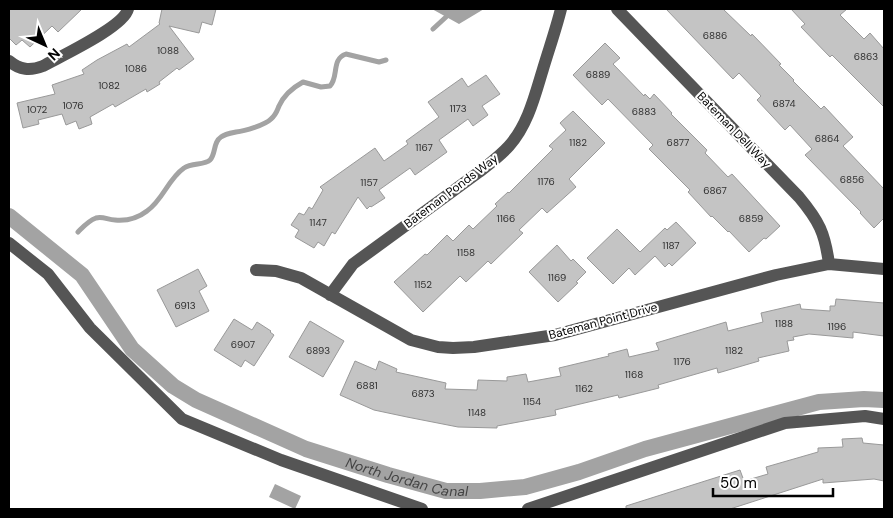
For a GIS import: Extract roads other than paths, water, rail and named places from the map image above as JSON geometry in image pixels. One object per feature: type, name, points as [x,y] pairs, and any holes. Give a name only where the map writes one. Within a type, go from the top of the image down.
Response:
[{"type":"street","points":[[9,61],[24,68],[35,69],[43,66],[107,31],[122,18],[128,9]]},
{"type":"street","name":"Bateman Ponds Way","points":[[330,295],[353,264],[479,172],[509,146],[527,117],[534,99],[561,9]]},
{"type":"street","name":"Bateman Dell Way","points":[[617,9],[810,209],[824,236],[829,264]]},
{"type":"street","points":[[9,243],[48,274],[90,328],[182,419],[281,460],[422,509]]},
{"type":"street","name":"Bateman Point Drive","points":[[256,270],[276,271],[300,278],[411,340],[438,347],[474,347],[555,335],[776,275],[829,264],[884,269]]},
{"type":"street","points":[[528,509],[785,423],[865,416],[884,419]]},
{"type":"waterway","points":[[433,29],[446,17]]},
{"type":"waterway","points":[[78,232],[88,222],[96,218],[123,220],[143,213],[153,206],[184,168],[210,160],[218,139],[268,121],[273,117],[286,95],[303,82],[321,87],[330,86],[341,56],[346,54],[379,62],[386,60]]},
{"type":"waterway","name":"North Jordan Canal","points":[[9,216],[82,275],[132,349],[173,386],[196,400],[306,449],[446,491],[480,491],[525,487],[579,472],[645,449],[819,402],[864,399],[884,400]]}]
